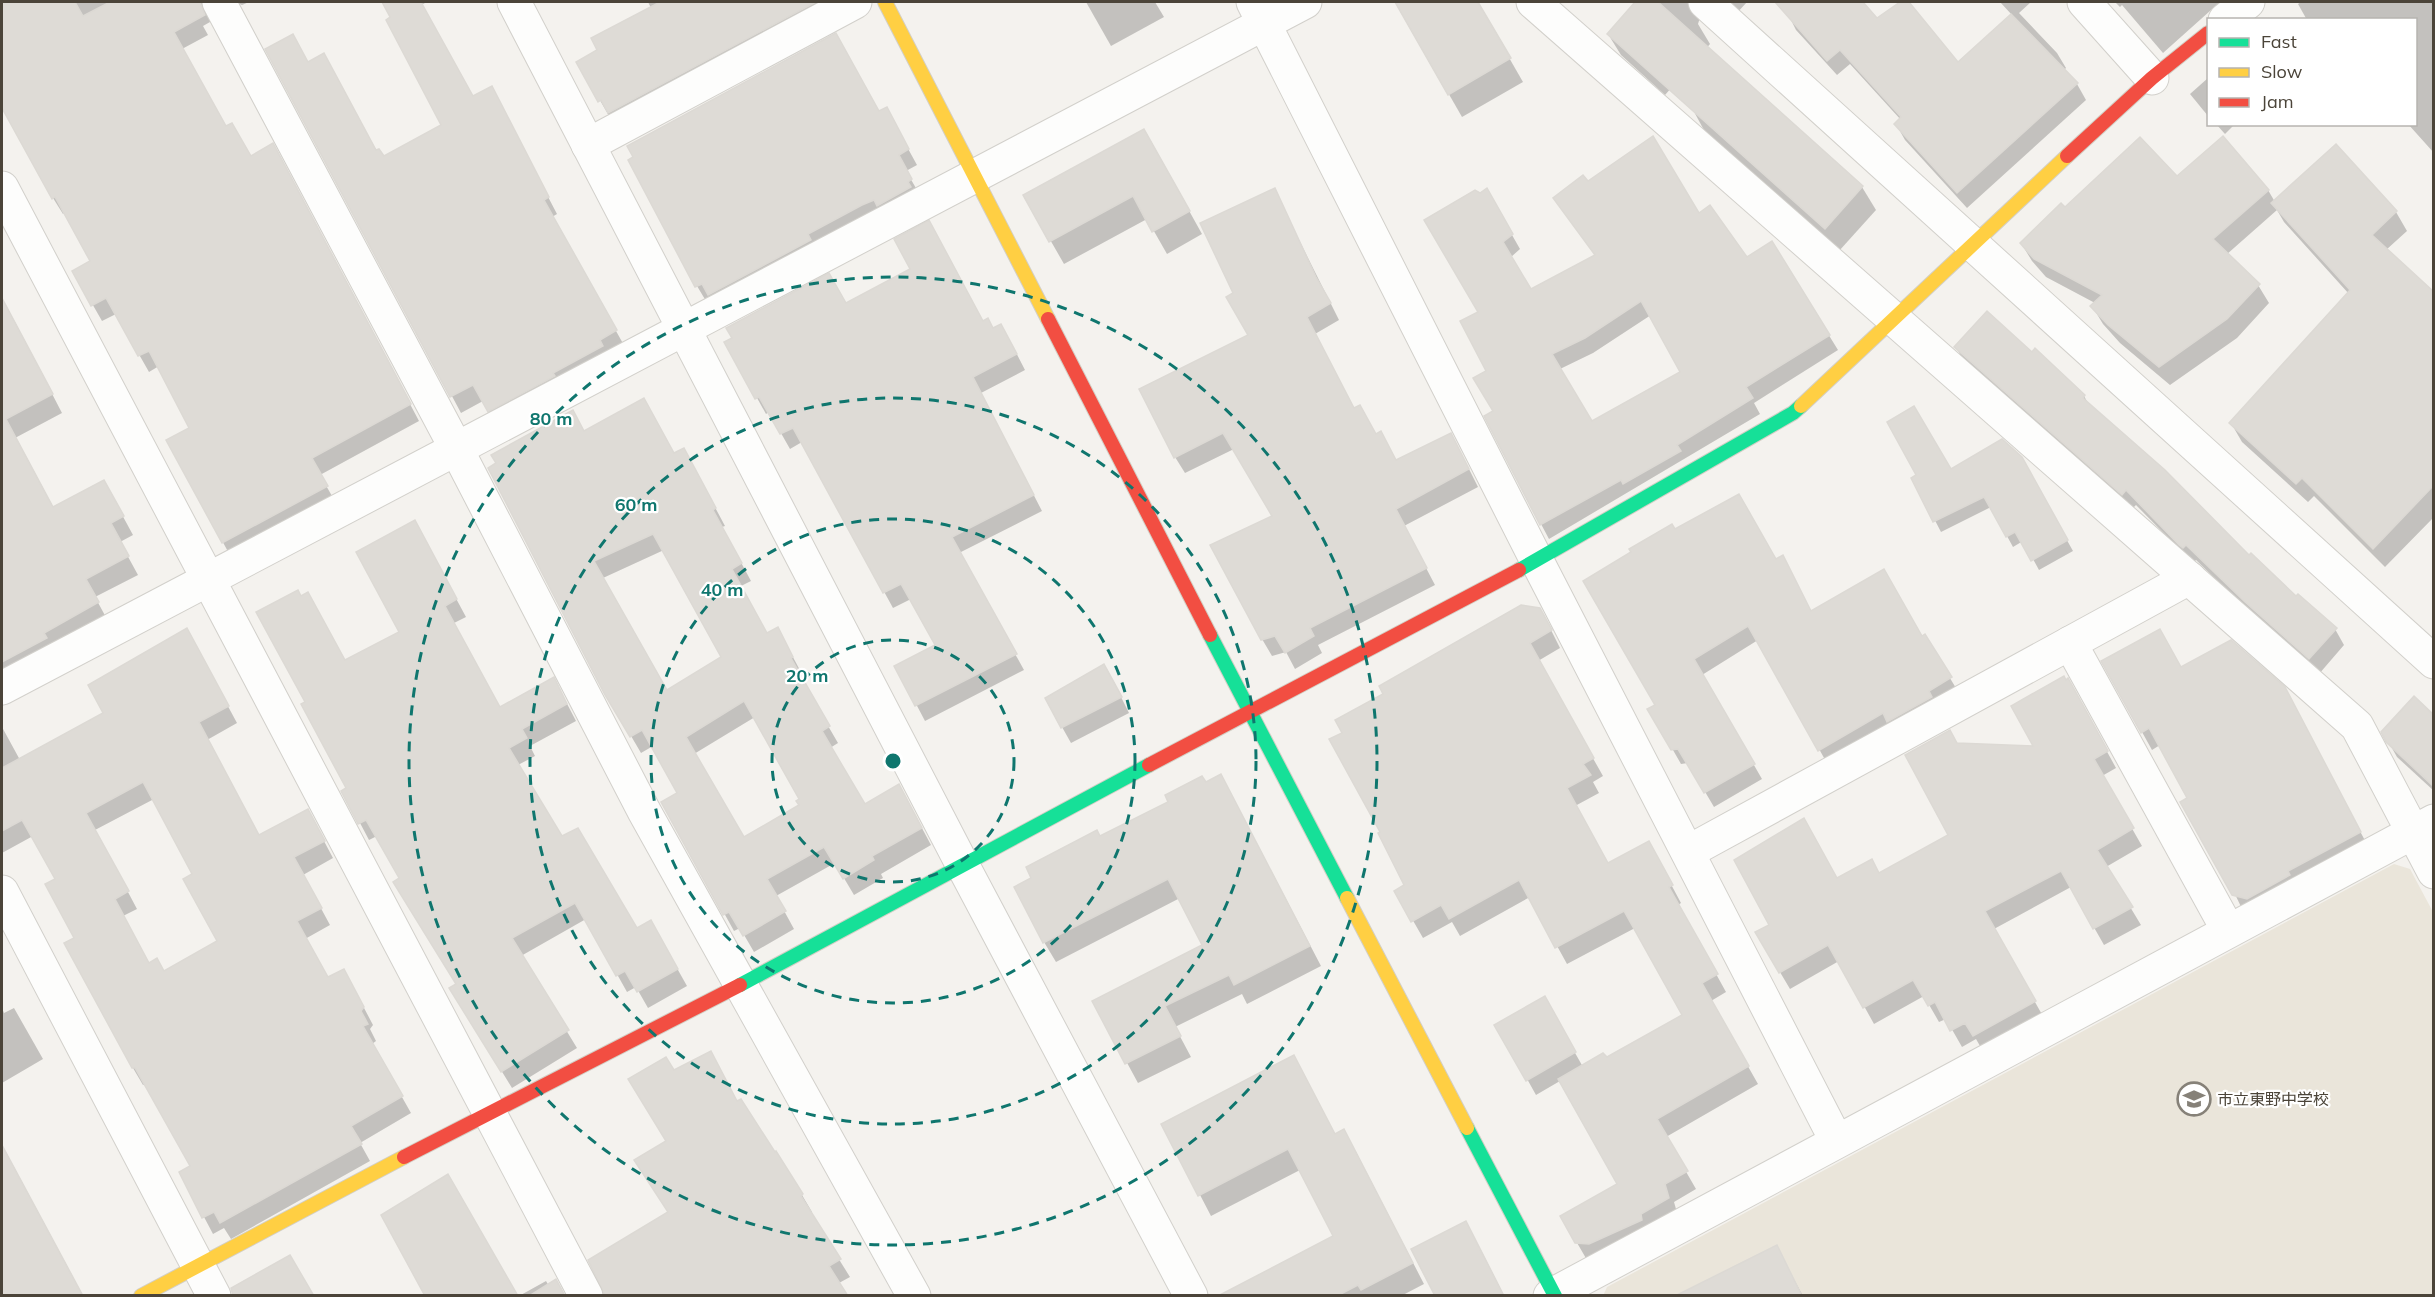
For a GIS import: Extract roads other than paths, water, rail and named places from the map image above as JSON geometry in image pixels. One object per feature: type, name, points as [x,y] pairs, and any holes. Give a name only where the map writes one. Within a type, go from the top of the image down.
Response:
[{"type":"street","points":[[219,2],[457,450],[644,811],[914,1296]]},
{"type":"street","points":[[514,2],[962,864],[1191,1296]]},
{"type":"street","points":[[588,145],[855,2]]},
{"type":"street","points":[[885,2],[1249,712],[1553,1295],[1836,1140],[2422,827]]},
{"type":"street","points":[[2,688],[975,175],[1258,12],[1305,2]]},
{"type":"street","points":[[1533,2],[2357,726],[2422,827],[2433,872]]},
{"type":"street","points":[[1705,2],[2433,662]]},
{"type":"street","points":[[2084,2],[2152,78]]},
{"type":"street","points":[[2228,18],[2248,2]]},
{"type":"street","points":[[1258,12],[1537,561],[1836,1140]]},
{"type":"street","points":[[141,1296],[489,1112],[741,984],[962,864],[1537,561],[1793,413],[2152,78],[2207,34]]},
{"type":"street","points":[[2,188],[586,1296]]},
{"type":"street","points":[[1688,852],[2189,578]]},
{"type":"street","points":[[2070,643],[2228,930]]},
{"type":"street","points":[[2,892],[214,1296]]},
{"type":"place","name":"市立東野中学校","points":[[2194,1099]]}]
